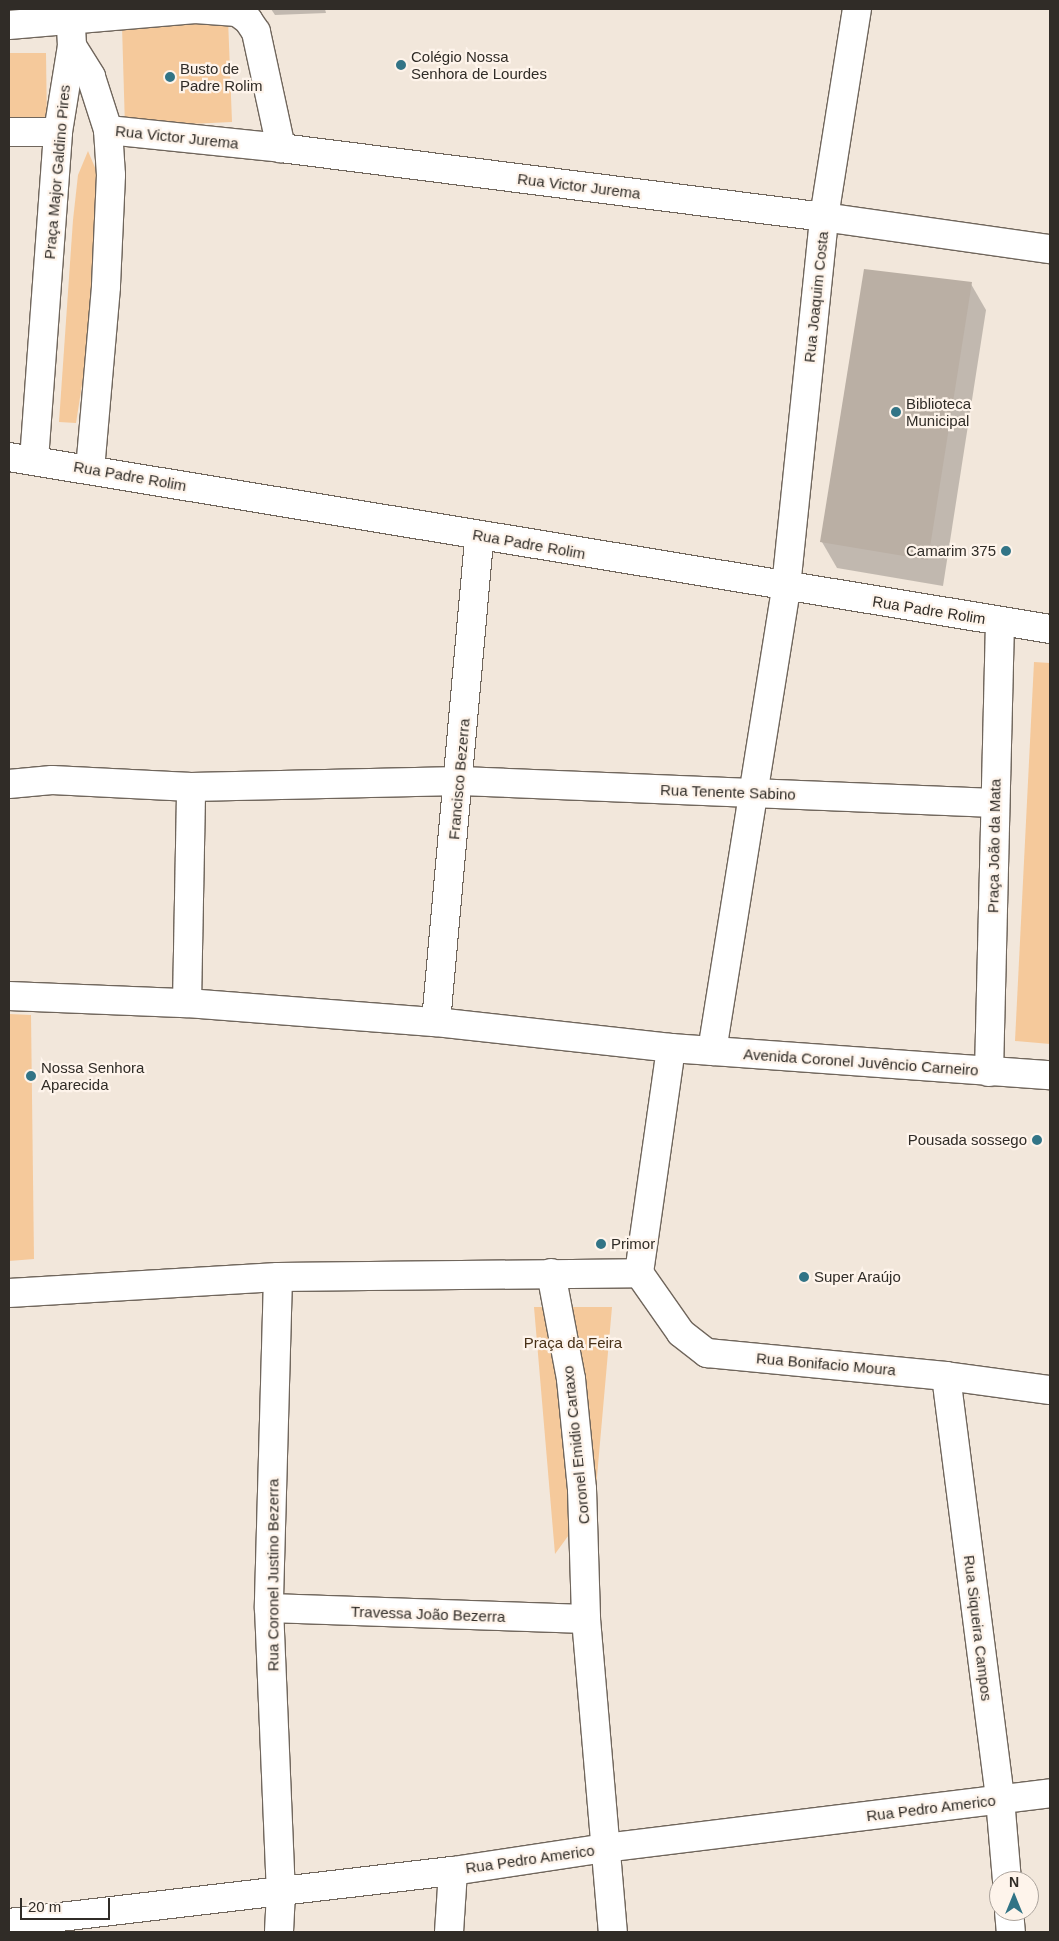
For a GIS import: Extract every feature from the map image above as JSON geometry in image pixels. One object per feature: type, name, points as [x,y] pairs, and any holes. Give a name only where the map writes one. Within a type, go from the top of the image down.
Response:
[{"type":"street","points":[[9,25],[71,26],[195,9],[237,12],[248,20],[256,32],[281,148]]},
{"type":"street","name":"Rua Joaquim Costa","points":[[712,1051],[786,587],[824,217],[857,9]]},
{"type":"street","name":"Praça Major Galdino Pires","points":[[71,26],[91,77],[108,130],[111,175],[106,287],[90,468]]},
{"type":"street","name":"Praça Major Galdino Pires","points":[[22,458],[71,26]]},
{"type":"street","name":"Rua Victor Jurema","points":[[108,130],[281,148],[824,217],[1050,249]]},
{"type":"street","points":[[9,132],[58,132]]},
{"type":"street","name":"Rua Padre Rolim","points":[[22,458],[90,468],[479,536],[1050,629]]},
{"type":"street","name":"Francisco Bezerra","points":[[436,1022],[460,781],[479,536]]},
{"type":"street","name":"Praça João da Mata","points":[[989,1072],[1000,621]]},
{"type":"street","name":"Rua Tenente Sabino","points":[[9,784],[52,780],[191,787],[460,781],[995,803]]},
{"type":"street","points":[[188,1003],[191,787]]},
{"type":"street","name":"Avenida Coronel Juvêncio Carneiro","points":[[9,996],[188,1003],[436,1022],[671,1048],[1050,1075]]},
{"type":"street","points":[[9,1293],[278,1277],[639,1274],[671,1048]]},
{"type":"street","name":"Coronel Emidio Cartaxo","points":[[551,1274],[571,1379],[581,1470],[586,1526],[586,1619],[612,1932]]},
{"type":"street","name":"Rua Bonifacio Moura","points":[[639,1274],[681,1333],[707,1353],[946,1376],[1050,1390]]},
{"type":"street","name":"Rua Coronel Justino Bezerra","points":[[278,1277],[269,1608],[281,1892],[279,1932]]},
{"type":"street","name":"Rua Siqueira Campos","points":[[946,1376],[1000,1799],[1006,1871]]},
{"type":"street","name":"Travessa João Bezerra","points":[[269,1608],[586,1619]]},
{"type":"street","name":"Rua Pedro Americo","points":[[9,1923],[453,1871],[605,1848],[1050,1793]]},
{"type":"street","points":[[449,1932],[453,1871]]},
{"type":"green space","points":[[228,19],[232,122],[125,127],[122,26]]},
{"type":"green space","points":[[9,53],[46,53],[47,128],[9,127]]},
{"type":"green space","points":[[88,151],[104,189],[100,270],[76,423],[59,422],[73,220],[78,175]]},
{"type":"green space","points":[[1034,662],[1050,663],[1050,1044],[1015,1041]]},
{"type":"green space","points":[[9,1014],[31,1015],[34,1259],[9,1261]]},
{"type":"green space","name":"Praça da Feira","points":[[534,1307],[612,1307],[595,1499],[555,1554]]},
{"type":"building","name":"Biblioteca Municipal","points":[[864,269],[972,282],[928,560],[820,542]]},
{"type":"place","name":"Colégio Nossa Senhora de Lourdes","points":[[401,65]]},
{"type":"place","name":"Busto de Padre Rolim","points":[[170,77]]},
{"type":"place","name":"Biblioteca Municipal","points":[[896,412]]},
{"type":"place","name":"Camarim 375","points":[[1006,551]]},
{"type":"place","name":"Nossa Senhora Aparecida","points":[[31,1076]]},
{"type":"place","name":"Pousada sossego","points":[[1037,1140]]},
{"type":"place","name":"Primor","points":[[601,1244]]},
{"type":"place","name":"Super Araújo","points":[[804,1277]]}]
